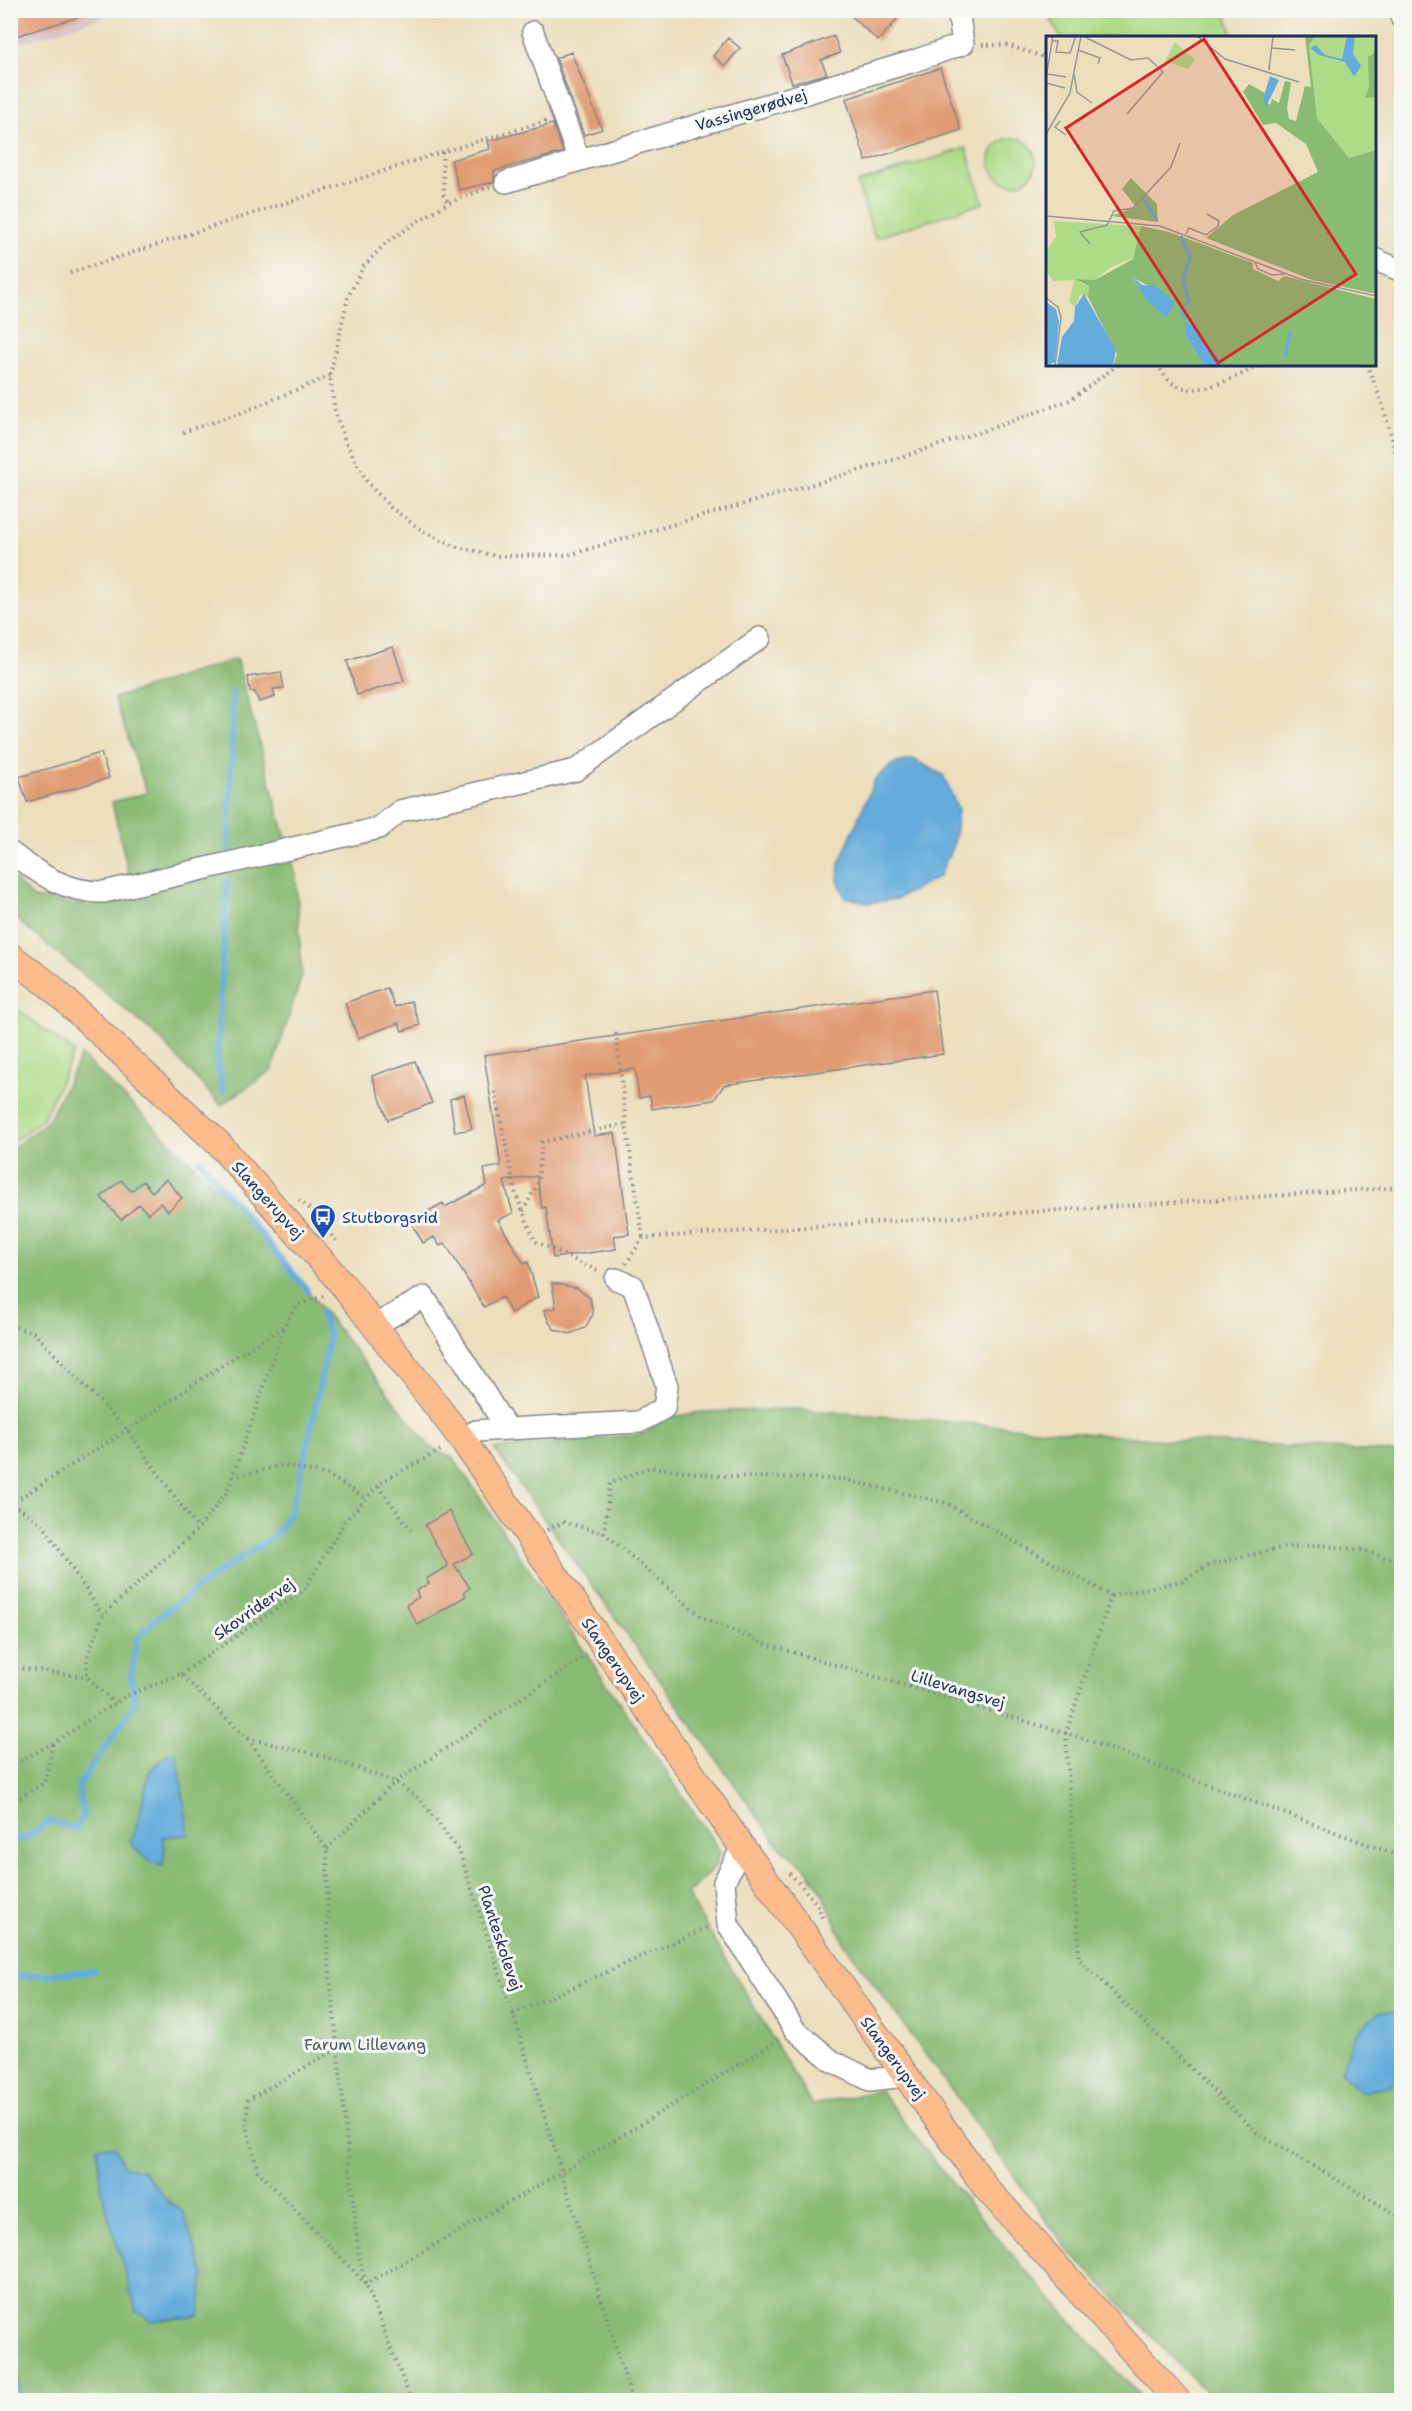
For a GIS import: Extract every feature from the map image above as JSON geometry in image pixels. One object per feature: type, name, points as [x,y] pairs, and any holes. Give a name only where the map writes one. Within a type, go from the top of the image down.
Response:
[{"type":"main road","name":"Slangerupvej","points":[[10,956],[48,985],[218,1143],[343,1285],[462,1439],[742,1847],[987,2189],[1176,2400]]},
{"type":"street","points":[[958,10],[963,44]]},
{"type":"street","points":[[1399,10],[1401,19]]},
{"type":"street","points":[[533,32],[579,160]]},
{"type":"street","name":"Vassingerødvej","points":[[506,182],[901,65],[963,44]]},
{"type":"street","points":[[1376,260],[1401,272]]},
{"type":"street","points":[[10,852],[36,872],[62,885],[88,892],[104,891],[379,828],[400,810],[576,770],[760,638]]},
{"type":"street","points":[[462,1439],[476,1431],[639,1422],[664,1408],[667,1386],[633,1286],[616,1279]]},
{"type":"street","points":[[374,1326],[424,1297],[507,1429]]},
{"type":"street","points":[[742,1847],[724,1882],[728,1924],[795,2030],[832,2061],[870,2080],[905,2076]]},
{"type":"path","points":[[963,44],[1006,45],[1046,58]]},
{"type":"path","points":[[70,273],[442,152],[564,117]]},
{"type":"path","points":[[442,152],[444,195],[448,203]]},
{"type":"path","points":[[506,182],[448,203],[385,244],[363,267],[348,297],[330,376],[335,412],[346,443],[367,482],[390,507],[424,532],[454,546],[496,556],[568,555],[848,474],[1070,400],[1116,366]]},
{"type":"path","points":[[1159,366],[1167,380],[1177,388],[1188,391],[1201,389],[1259,366]]},
{"type":"path","points":[[1367,366],[1383,406],[1401,476]]},
{"type":"path","points":[[183,432],[243,412],[330,376]]},
{"type":"path","points":[[495,1092],[507,1162],[535,1241],[616,1279],[644,1238],[626,1124],[616,1034]]},
{"type":"path","points":[[523,1212],[538,1183],[542,1142],[626,1124]]},
{"type":"path","points":[[644,1238],[1401,1187]]},
{"type":"path","points":[[87,1677],[87,1658],[103,1615],[198,1529],[227,1492],[284,1327],[297,1305],[316,1300]]},
{"type":"path","points":[[10,1325],[34,1333],[127,1430],[198,1529]]},
{"type":"path","points":[[11,1502],[127,1430],[226,1362],[284,1327]]},
{"type":"path","name":"Skovridervej","points":[[181,1674],[303,1590],[345,1521],[384,1480],[462,1439]]},
{"type":"path","points":[[233,1477],[284,1465],[328,1475],[367,1499]]},
{"type":"path","points":[[604,1533],[610,1483],[651,1467],[720,1476],[842,1479],[946,1503],[1111,1596],[1182,1581],[1212,1564],[1285,1547],[1318,1545],[1363,1550],[1386,1558],[1401,1557]]},
{"type":"path","points":[[378,1486],[411,1530]]},
{"type":"path","points":[[10,1510],[11,1502]]},
{"type":"path","points":[[11,1502],[43,1525],[103,1615]]},
{"type":"path","name":"Lillevangsvej","points":[[531,1537],[563,1522],[604,1533],[702,1617],[762,1643],[1066,1734],[1401,1857]]},
{"type":"path","points":[[1111,1596],[1066,1734],[1079,1959],[1257,2133],[1401,2218]]},
{"type":"path","points":[[327,1849],[395,1782],[603,1645]]},
{"type":"path","points":[[10,1667],[87,1677],[114,1704]]},
{"type":"path","points":[[10,1758],[13,1766],[126,1696],[181,1674],[247,1738],[327,1849],[328,1956],[358,2258],[411,2400]]},
{"type":"path","name":"Planteskolevej","points":[[247,1738],[326,1757],[395,1782],[421,1800],[459,1851],[513,2014],[632,2400]]},
{"type":"path","points":[[10,1804],[44,1783],[53,1743]]},
{"type":"path","points":[[513,2014],[592,1981],[705,1926],[728,1924]]},
{"type":"path","points":[[366,2284],[562,2172],[795,2030]]},
{"type":"path","points":[[338,2049],[248,2100],[246,2126],[258,2171],[366,2284]]},
{"type":"shaded area","points":[[11,11],[122,11],[11,46]]},
{"type":"green space","points":[[1047,11],[1225,11],[1233,36],[1060,36]]},
{"type":"green space","points":[[1013,138],[1029,145],[1036,161],[1029,177],[1013,184],[997,177],[990,161],[997,145]]},
{"type":"green space","points":[[966,148],[983,203],[875,238],[857,183]]},
{"type":"green space","points":[[236,659],[296,875],[302,975],[272,1070],[221,1105],[155,1034],[11,915],[10,876],[34,898],[88,906],[138,898],[129,876],[112,802],[147,793],[114,698]]},
{"type":"green space","points":[[10,1004],[74,1052],[43,1119],[11,1143]]},
{"type":"green space","name":"Farum Lillevang","points":[[81,1055],[261,1231],[430,1447],[453,1458],[720,1851],[715,1867],[687,1894],[812,2105],[880,2090],[942,2171],[1007,2249],[1144,2400],[21,2400],[13,2357],[10,2290],[10,1150],[48,1121]]},
{"type":"green space","points":[[796,1409],[1167,1440],[1401,1453],[1401,2400],[1214,2400],[1067,2249],[844,1943],[821,1890],[805,1867],[778,1845],[494,1449],[644,1434],[664,1418],[702,1412]]},
{"type":"water","points":[[913,759],[943,775],[958,809],[954,843],[939,877],[897,899],[868,903],[845,897],[838,880],[839,864],[875,779],[893,764]]},
{"type":"water","points":[[169,1753],[177,1755],[189,1835],[162,1837],[165,1846],[163,1866],[144,1857],[130,1841],[137,1825],[150,1770]]},
{"type":"water","points":[[1379,2012],[1401,2012],[1401,2073],[1391,2085],[1360,2092],[1341,2071],[1355,2035]]},
{"type":"water","points":[[97,2146],[115,2147],[124,2167],[143,2170],[167,2201],[182,2210],[204,2275],[199,2316],[150,2321],[136,2310],[103,2197]]},
{"type":"water","points":[[11,2290],[13,2357],[21,2400],[11,2400]]},
{"type":"building","points":[[10,10],[87,10],[88,14],[10,38]]},
{"type":"building","points":[[845,10],[905,10],[878,41]]},
{"type":"building","points":[[834,36],[840,53],[821,60],[827,74],[792,83],[782,55]]},
{"type":"building","points":[[728,38],[740,48],[725,66],[713,56]]},
{"type":"building","points":[[571,52],[602,129],[584,135],[556,58]]},
{"type":"building","points":[[940,68],[961,130],[866,161],[846,99]]},
{"type":"building","points":[[553,124],[563,152],[494,171],[494,182],[459,190],[451,160],[490,149],[488,141]]},
{"type":"building","points":[[393,647],[404,681],[357,695],[347,661]]},
{"type":"building","points":[[281,672],[284,688],[273,689],[275,697],[259,702],[255,692],[250,692],[248,677]]},
{"type":"building","points":[[101,753],[109,778],[27,802],[19,777]]},
{"type":"building","points":[[387,988],[395,1007],[411,1001],[420,1025],[402,1031],[399,1023],[358,1038],[345,1003]]},
{"type":"building","points":[[934,990],[943,1054],[724,1085],[714,1100],[652,1109],[650,1096],[639,1098],[635,1069],[585,1076],[594,1136],[615,1133],[629,1234],[614,1236],[616,1249],[553,1258],[546,1207],[542,1208],[537,1176],[504,1181],[513,1213],[498,1220],[524,1264],[528,1262],[538,1297],[511,1313],[502,1297],[484,1307],[445,1243],[440,1246],[434,1237],[423,1243],[410,1221],[443,1203],[445,1207],[487,1185],[484,1169],[501,1166],[484,1055]]},
{"type":"building","points":[[415,1061],[432,1103],[388,1120],[372,1076]]},
{"type":"building","points":[[464,1095],[472,1129],[455,1132],[450,1099]]},
{"type":"building","points":[[166,1179],[182,1198],[168,1211],[160,1203],[148,1214],[139,1204],[121,1220],[101,1197],[121,1180],[131,1191],[143,1181],[152,1192]]},
{"type":"building","points":[[552,1283],[577,1288],[590,1298],[593,1314],[585,1328],[570,1334],[554,1329],[544,1310],[556,1308]]},
{"type":"building","points":[[449,1511],[473,1554],[454,1564],[470,1588],[464,1592],[466,1596],[418,1625],[406,1605],[419,1597],[416,1591],[429,1583],[426,1579],[448,1566],[425,1525]]},
{"type":"waterway","points":[[229,851],[233,693]]},
{"type":"waterway","points":[[223,1092],[217,1059],[227,882]]},
{"type":"waterway","points":[[200,1161],[307,1290]]},
{"type":"waterway","points":[[10,1828],[16,1840],[26,1838],[50,1821],[76,1829],[83,1817],[78,1786],[135,1704],[131,1676],[137,1639],[157,1618],[222,1570],[273,1537],[290,1513],[307,1449],[329,1337],[321,1313]]},
{"type":"waterway","points":[[10,1977],[94,1971]]},
{"type":"place","name":"Stutborgsrid","points":[[323,1240]]}]
